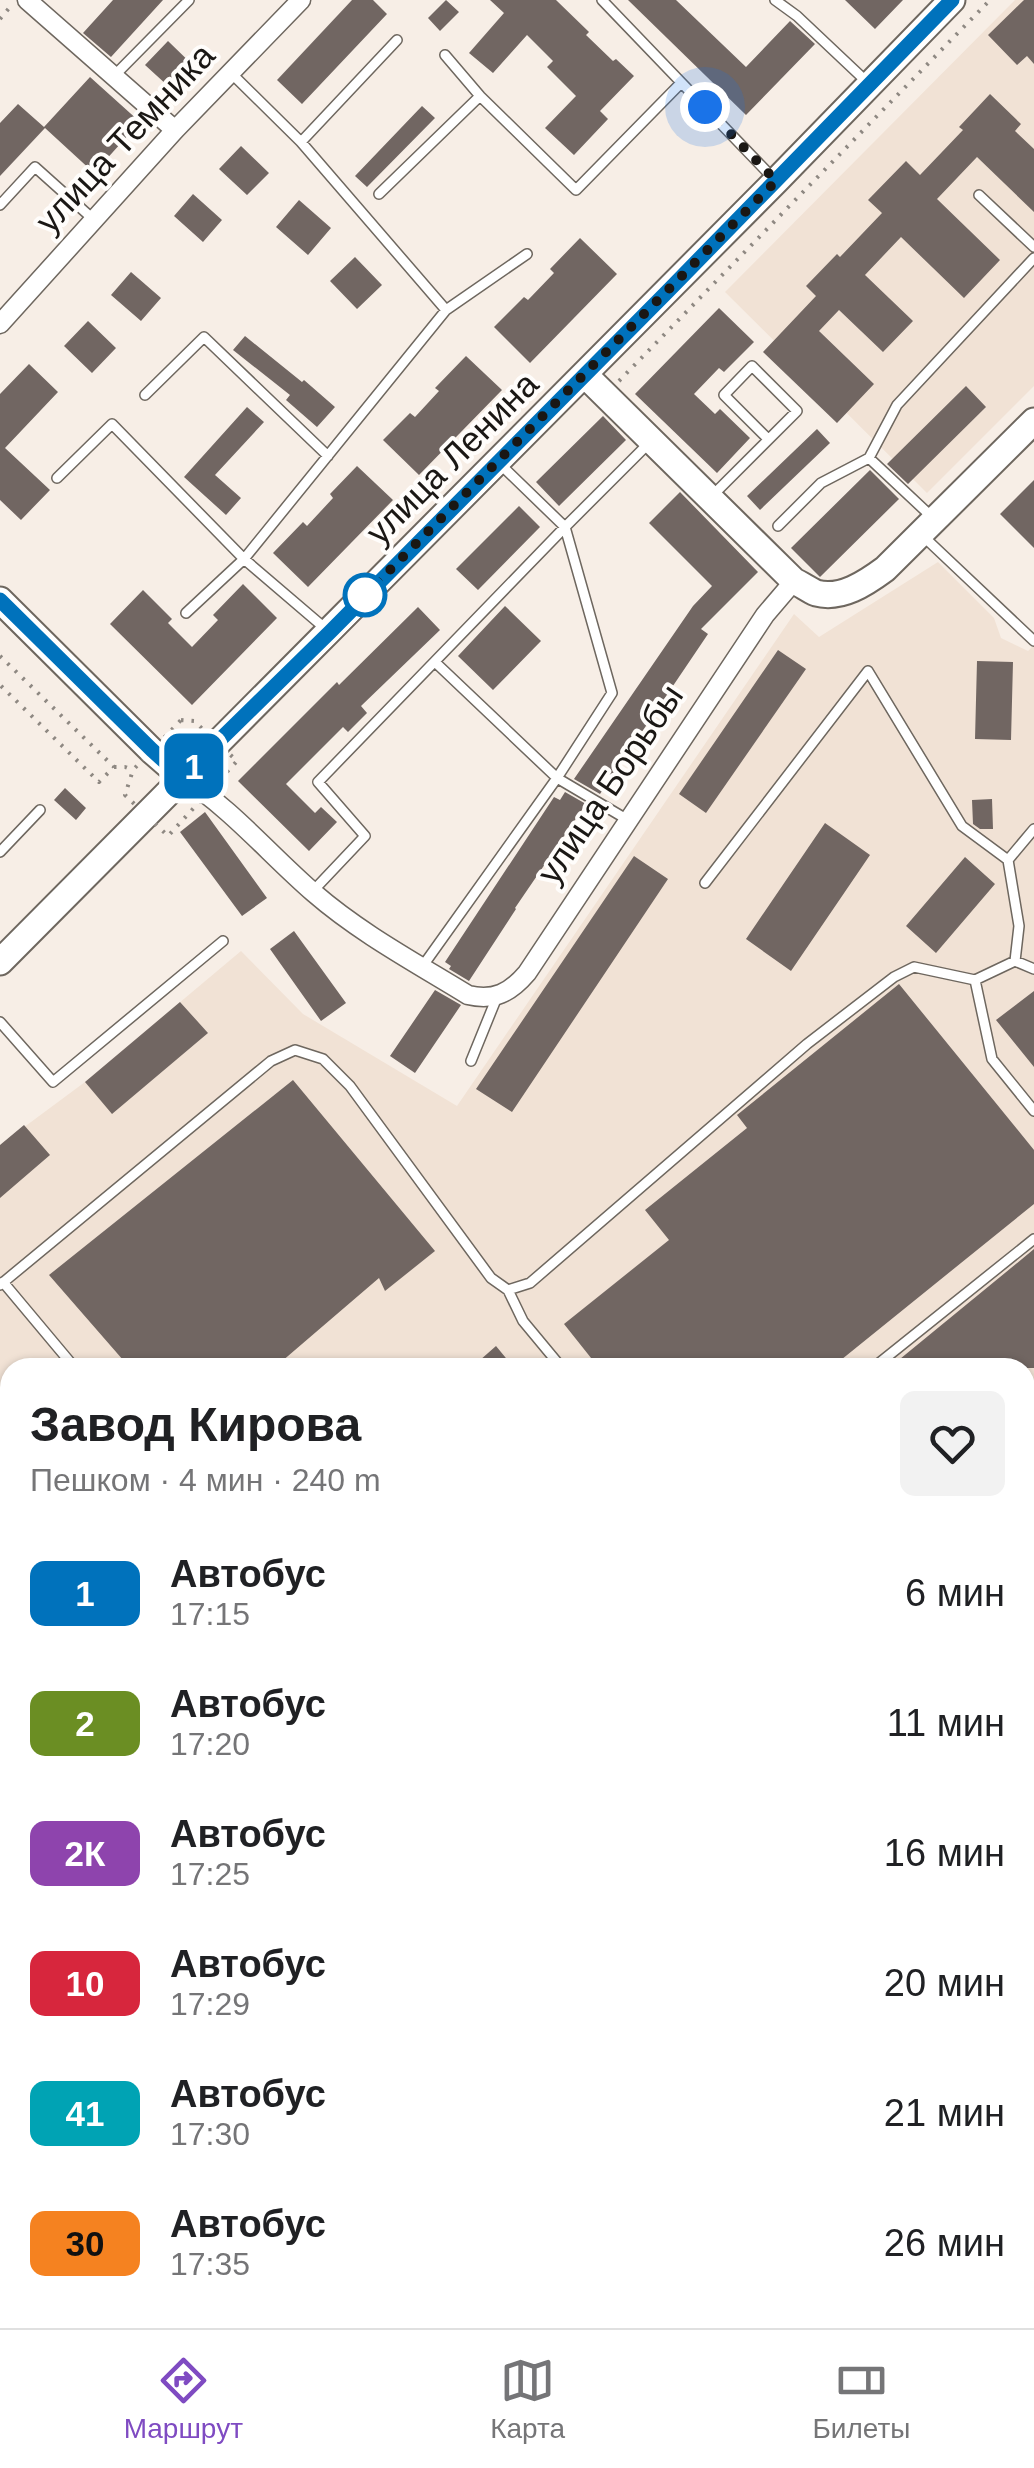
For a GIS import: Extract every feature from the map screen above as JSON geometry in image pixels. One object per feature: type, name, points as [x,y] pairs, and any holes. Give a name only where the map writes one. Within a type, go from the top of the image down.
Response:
[{"type":"street","points":[[28,0],[175,130]]},
{"type":"street","name":"улица Темника","points":[[0,324],[92,219],[301,0]]},
{"type":"street","name":"улица Ленина","points":[[0,962],[952,0]]},
{"type":"street","points":[[584,375],[794,581],[816,592],[836,594],[868,582],[885,569],[1034,421]]},
{"type":"street","name":"улица Борьбы","points":[[497,997],[514,988],[527,974],[765,615],[794,581]]},
{"type":"street","points":[[0,600],[182,777],[228,810],[342,916],[468,995],[497,997]]},
{"type":"lane","points":[[114,76],[189,0]]},
{"type":"lane","points":[[602,0],[776,181]]},
{"type":"lane","points":[[774,0],[797,16],[870,84]]},
{"type":"lane","points":[[300,142],[397,40]]},
{"type":"lane","points":[[445,55],[480,96],[576,190],[681,82]]},
{"type":"lane","points":[[230,72],[300,142],[446,310]]},
{"type":"lane","points":[[379,194],[480,96]]},
{"type":"lane","points":[[0,206],[35,167],[92,219]]},
{"type":"lane","points":[[979,195],[1034,247]]},
{"type":"lane","points":[[186,613],[244,559],[446,310],[527,254]]},
{"type":"lane","points":[[778,526],[821,483],[869,458],[897,405],[1034,258]]},
{"type":"lane","points":[[145,396],[204,336],[328,456]]},
{"type":"lane","points":[[710,498],[768,440],[797,411],[752,366],[724,394],[768,440]]},
{"type":"lane","points":[[57,478],[112,424],[244,559],[330,632]]},
{"type":"lane","points":[[312,892],[365,836],[318,782],[652,441]]},
{"type":"lane","points":[[869,458],[1034,640]]},
{"type":"lane","points":[[422,967],[612,693],[565,526],[497,461]]},
{"type":"lane","points":[[436,663],[556,778],[628,820]]},
{"type":"lane","points":[[705,882],[868,671],[962,826],[1008,860],[1019,926],[1015,960]]},
{"type":"lane","points":[[0,852],[40,810]]},
{"type":"lane","points":[[1008,860],[1034,829]]},
{"type":"lane","points":[[0,1022],[53,1082],[223,941]]},
{"type":"lane","points":[[1015,960],[1034,969]]},
{"type":"lane","points":[[508,1290],[530,1283],[807,1044],[894,977],[914,967],[974,980],[1015,960]]},
{"type":"lane","points":[[974,980],[992,1059],[1034,1112]]},
{"type":"lane","points":[[471,1062],[497,997]]},
{"type":"lane","points":[[66,1358],[2,1284],[272,1060],[295,1050],[323,1060],[350,1086],[491,1278],[508,1290],[523,1321],[554,1358]]},
{"type":"lane","points":[[885,1358],[1034,1239]]},
{"type":"path","points":[[0,19],[17,0]]},
{"type":"path","points":[[605,395],[990,0]]},
{"type":"path","points":[[0,656],[114,767],[133,770]]},
{"type":"path","points":[[0,684],[99,782],[114,767]]},
{"type":"shaded area","points":[[1015,0],[1034,0],[1034,386],[927,493],[725,292]]},
{"type":"shaded area","points":[[938,562],[994,618],[1001,638],[1028,651],[1034,645],[1034,1358],[0,1358],[0,1145],[85,1082],[241,951],[303,1014],[457,1106],[794,614],[819,637]]},
{"type":"building","points":[[113,0],[163,0],[111,57],[83,33]]},
{"type":"building","points":[[352,0],[373,0],[387,14],[302,104],[277,80]]},
{"type":"building","points":[[446,0],[459,12],[440,31],[428,18]]},
{"type":"building","points":[[490,0],[556,0],[589,32],[586,35],[634,76],[600,111],[608,119],[574,155],[545,128],[576,96],[547,67],[553,61],[527,35],[493,73],[469,53],[504,13]]},
{"type":"building","points":[[628,0],[676,0],[746,67],[790,21],[815,44],[746,115]]},
{"type":"building","points":[[845,0],[903,0],[875,29]]},
{"type":"building","points":[[1024,0],[1034,0],[1034,64],[1027,56],[1017,65],[988,35]]},
{"type":"building","points":[[168,41],[201,73],[179,96],[145,65]]},
{"type":"building","points":[[90,77],[140,122],[94,173],[45,128],[0,176],[0,123],[18,104],[44,127]]},
{"type":"building","points":[[990,94],[1021,124],[1015,131],[1034,149],[1034,212],[977,157],[937,199],[1000,260],[964,298],[901,237],[865,275],[913,321],[883,352],[839,310],[819,331],[874,384],[837,423],[763,352],[816,296],[806,286],[882,213],[868,200],[906,161],[920,175],[963,130],[959,127]]},
{"type":"building","points":[[422,106],[435,118],[367,187],[355,176]]},
{"type":"building","points":[[241,146],[269,173],[247,195],[219,169]]},
{"type":"building","points":[[193,194],[222,220],[203,242],[174,216]]},
{"type":"building","points":[[299,200],[331,228],[308,255],[276,227]]},
{"type":"building","points":[[580,238],[617,274],[530,363],[494,327],[524,297],[528,300],[554,273],[550,269]]},
{"type":"building","points":[[355,257],[382,285],[357,309],[330,281]]},
{"type":"building","points":[[131,272],[161,298],[141,321],[111,295]]},
{"type":"building","points":[[719,308],[754,342],[724,372],[719,368],[694,394],[715,414],[720,409],[750,438],[717,473],[635,394]]},
{"type":"building","points":[[88,321],[116,348],[92,373],[64,346]]},
{"type":"building","points":[[245,336],[335,407],[317,427],[286,400],[290,395],[233,350]]},
{"type":"building","points":[[466,356],[502,390],[419,475],[383,440],[410,413],[415,417],[439,391],[435,388]]},
{"type":"building","points":[[29,364],[58,392],[5,448],[50,490],[21,520],[0,500],[0,394]]},
{"type":"building","points":[[966,386],[986,407],[908,484],[887,464]]},
{"type":"building","points":[[247,407],[264,422],[215,475],[241,498],[226,515],[184,477]]},
{"type":"building","points":[[603,416],[626,440],[559,506],[536,482]]},
{"type":"building","points":[[817,429],[830,443],[760,510],[747,496]]},
{"type":"building","points":[[357,466],[393,500],[308,587],[273,553],[303,522],[307,526]]},
{"type":"building","points":[[870,470],[899,499],[820,577],[791,548]]},
{"type":"building","points":[[1034,480],[1034,548],[1000,514]]},
{"type":"building","points":[[680,492],[758,572],[701,629],[708,634],[600,794],[574,779],[693,606],[712,586],[649,523]]},
{"type":"building","points":[[519,506],[540,527],[478,590],[456,569]]},
{"type":"building","points":[[243,584],[277,618],[192,705],[110,624],[143,590],[172,619],[168,623],[192,647],[218,620],[213,615]]},
{"type":"building","points":[[505,606],[541,641],[493,690],[458,656]]},
{"type":"building","points":[[418,607],[440,630],[361,706],[367,713],[348,732],[343,727],[286,784],[315,813],[321,807],[337,822],[309,851],[238,781]]},
{"type":"building","points":[[778,650],[806,669],[706,813],[679,794]]},
{"type":"building","points":[[977,661],[1013,662],[1011,740],[975,739]]},
{"type":"building","points":[[65,788],[86,808],[76,820],[54,800]]},
{"type":"building","points":[[565,792],[586,804],[469,981],[449,969],[451,966],[445,962],[554,797],[560,800]]},
{"type":"building","points":[[992,799],[993,829],[980,829],[973,824],[972,800]]},
{"type":"building","points":[[205,812],[267,898],[242,916],[180,832]]},
{"type":"building","points":[[825,823],[870,855],[791,971],[746,939]]},
{"type":"building","points":[[634,856],[668,879],[512,1112],[476,1089]]},
{"type":"building","points":[[965,857],[995,884],[936,953],[906,926]]},
{"type":"building","points":[[294,931],[346,1003],[321,1021],[270,949]]},
{"type":"building","points":[[899,984],[1034,1150],[1034,1204],[843,1358],[591,1358],[564,1324],[669,1240],[645,1210],[747,1128],[737,1115]]},
{"type":"building","points":[[435,990],[461,1005],[415,1073],[390,1056]]},
{"type":"building","points":[[1034,991],[1034,1067],[996,1020]]},
{"type":"building","points":[[180,1002],[208,1033],[112,1114],[85,1082]]},
{"type":"building","points":[[293,1080],[435,1251],[385,1291],[379,1278],[286,1358],[121,1358],[49,1275]]},
{"type":"building","points":[[24,1125],[50,1155],[0,1198],[0,1145]]},
{"type":"building","points":[[1034,1249],[1034,1358],[901,1358]]},
{"type":"building","points":[[496,1346],[506,1358],[482,1358]]},
{"type":"bus line","name":"1","points":[[0,600],[182,777],[667,292],[952,0]]},
{"type":"route","points":[[365,595],[776,181],[705,107]]}]
